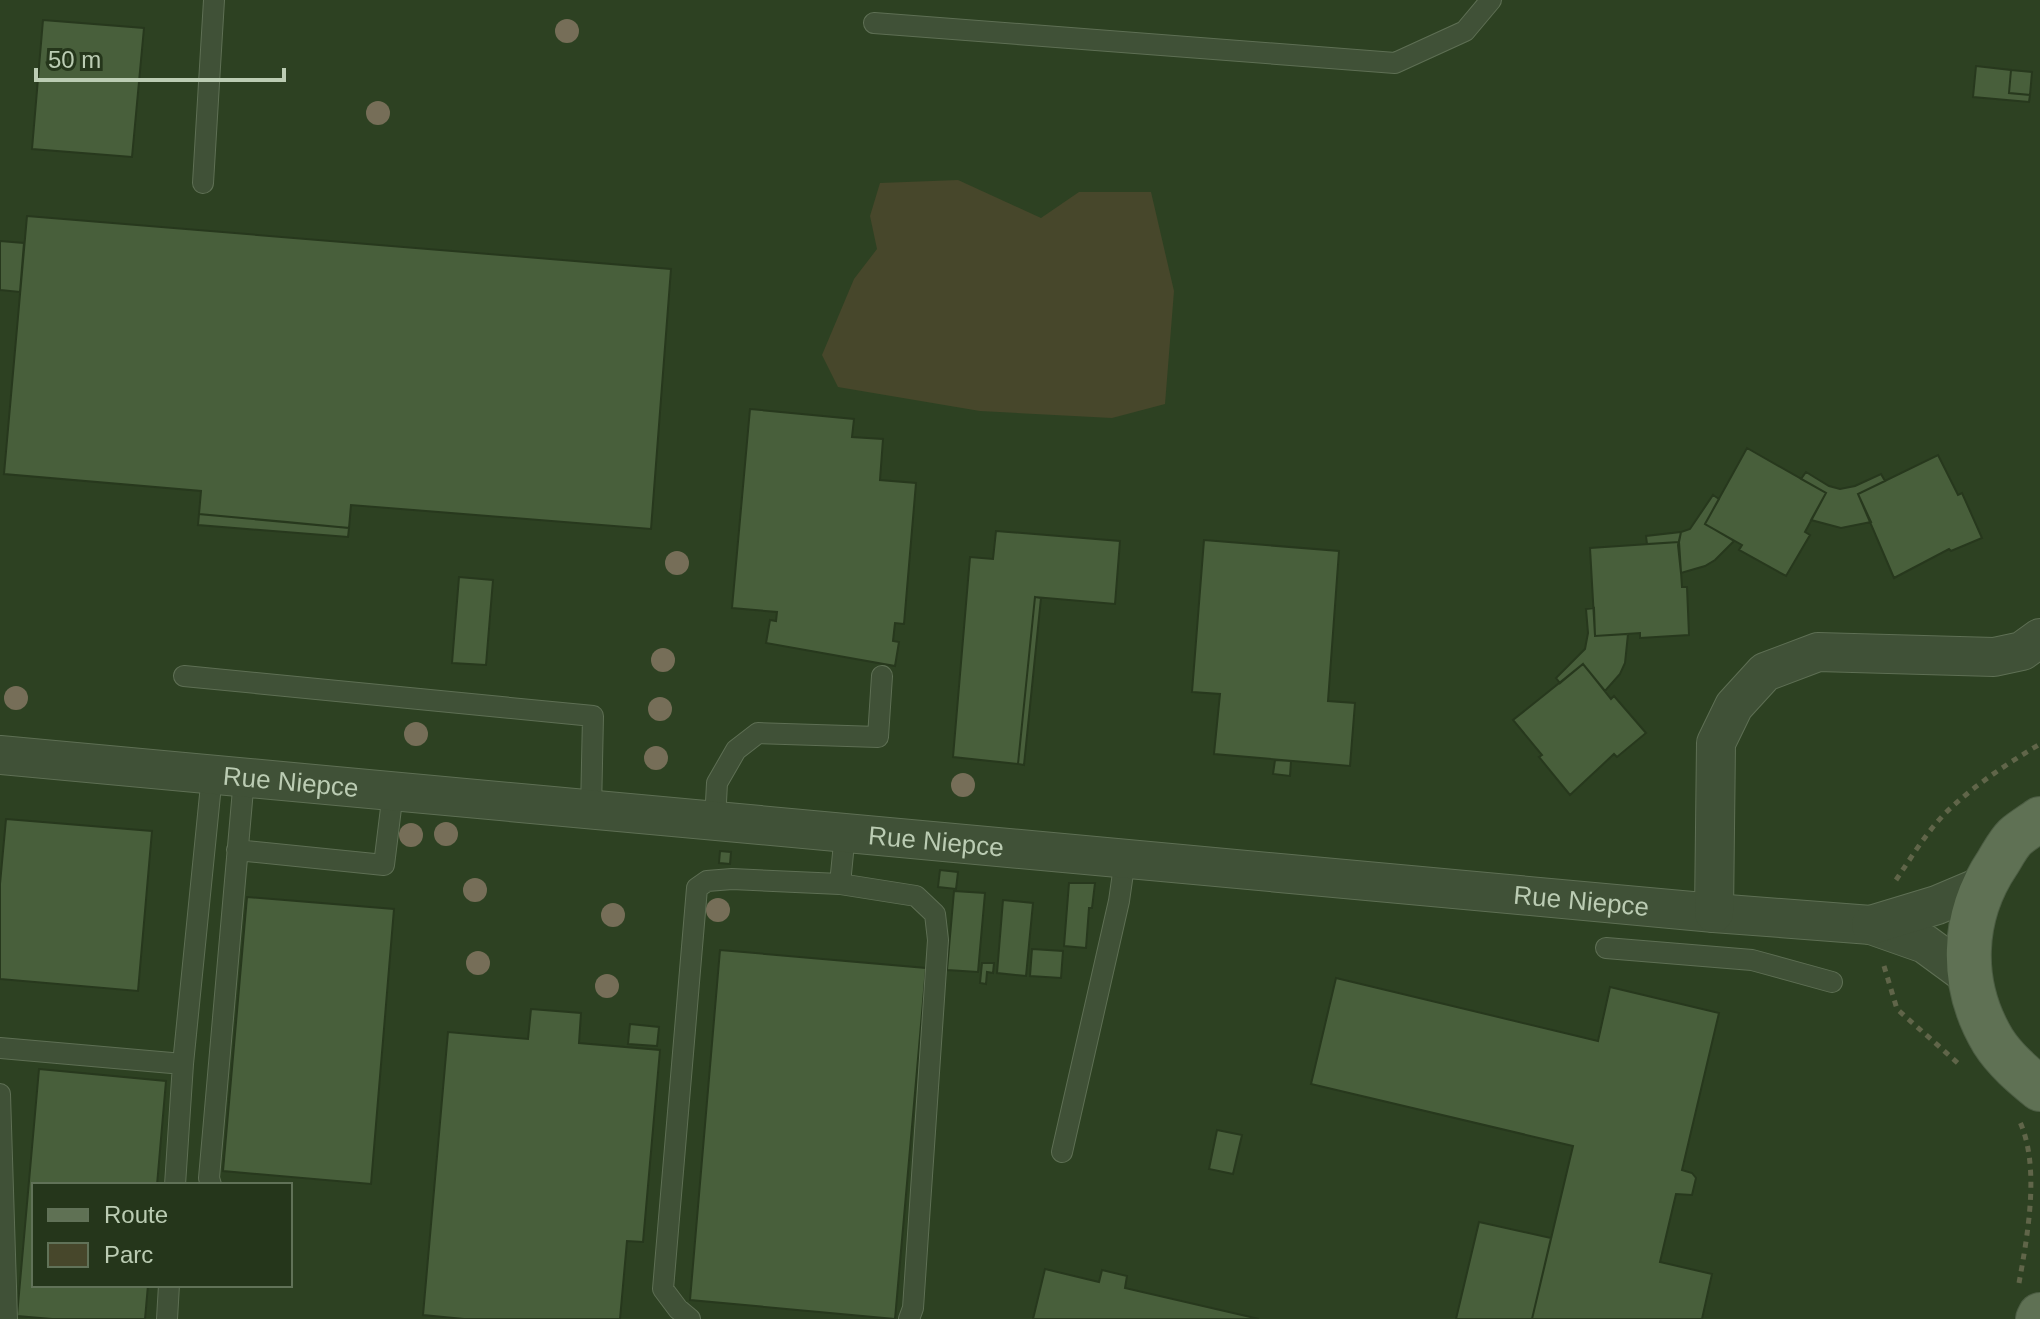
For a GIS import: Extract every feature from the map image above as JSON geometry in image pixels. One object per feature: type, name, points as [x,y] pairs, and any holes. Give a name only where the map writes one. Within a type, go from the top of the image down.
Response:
[{"type":"main road","points":[[2027,1102],[2016,1070],[1994,1043],[1979,1011],[1970,977],[1970,931],[1982,886],[2014,838],[2040,819]]},
{"type":"street","points":[[1714,913],[1716,743],[1734,706],[1765,672],[1818,652],[1994,657],[2022,651],[2040,638]]},
{"type":"street","name":"Rue Niepce","points":[[0,755],[1871,925],[1925,944],[1970,977]]},
{"type":"street","name":"Rue Niepce","points":[[1871,925],[1937,905],[1982,886]]},
{"type":"lane","points":[[203,183],[214,0]]},
{"type":"lane","points":[[874,23],[1395,63],[1465,31],[1491,0]]},
{"type":"lane","points":[[184,676],[593,716],[591,810]]},
{"type":"lane","points":[[715,821],[717,783],[736,750],[758,733],[878,737],[882,676]]},
{"type":"lane","points":[[210,1183],[237,850],[228,776]]},
{"type":"lane","points":[[175,1183],[183,1064],[228,776]]},
{"type":"lane","points":[[237,850],[384,865],[393,792]]},
{"type":"lane","points":[[840,884],[845,833]]},
{"type":"lane","points":[[1062,1152],[1119,901],[1125,859]]},
{"type":"lane","points":[[690,1319],[663,1289],[697,888],[707,881],[732,879],[840,884],[916,896],[935,914],[938,940],[913,1308],[909,1319]]},
{"type":"lane","points":[[1606,948],[1752,960],[1832,982]]},
{"type":"lane","points":[[0,1048],[183,1064]]},
{"type":"lane","points":[[0,1094],[7,1319]]},
{"type":"lane","points":[[167,1319],[169,1287]]},
{"type":"path","points":[[1968,1072],[1897,1009],[1871,925],[1912,856],[1951,807],[2009,763],[2040,744]]},
{"type":"path","points":[[2027,1102],[2029,1134],[2038,1177],[2032,1307]]},
{"type":"green space","points":[[958,180],[1041,218],[1079,192],[1151,192],[1174,291],[1165,404],[1112,418],[980,411],[838,387],[822,355],[854,279],[877,249],[870,216],[880,183]]},
{"type":"building","points":[[43,20],[144,28],[132,157],[32,149]]},
{"type":"building","points":[[1976,66],[2011,70],[2009,93],[2030,95],[2029,102],[1973,97]]},
{"type":"building","points":[[2011,70],[2032,72],[2030,95],[2009,93]]},
{"type":"building","points":[[27,216],[671,269],[651,529],[351,505],[349,528],[199,514],[201,491],[4,474]]},
{"type":"building","points":[[0,241],[24,243],[20,292],[0,290]]},
{"type":"building","points":[[750,409],[854,419],[852,437],[883,439],[880,480],[916,483],[904,624],[895,623],[893,641],[899,642],[895,666],[766,643],[770,620],[776,621],[777,612],[732,608]]},
{"type":"building","points":[[1747,448],[1826,493],[1805,532],[1810,535],[1786,576],[1739,550],[1742,545],[1705,524]]},
{"type":"building","points":[[1938,455],[1958,495],[1962,493],[1982,538],[1951,551],[1949,549],[1894,578],[1858,494]]},
{"type":"building","points":[[1806,472],[1840,489],[1881,474],[1885,481],[1858,494],[1871,522],[1841,528],[1811,520],[1826,493],[1801,479]]},
{"type":"building","points":[[1713,495],[1719,499],[1705,524],[1734,541],[1715,560],[1681,573],[1678,545],[1681,532],[1690,529]]},
{"type":"building","points":[[199,514],[349,528],[348,537],[198,525]]},
{"type":"building","points":[[996,531],[1120,541],[1115,604],[1035,597],[1018,764],[953,757],[970,557],[993,559]]},
{"type":"building","points":[[1681,532],[1679,542],[1647,544],[1646,536]]},
{"type":"building","points":[[1204,540],[1339,551],[1328,701],[1355,703],[1350,766],[1214,754],[1220,694],[1192,692]]},
{"type":"building","points":[[1679,542],[1682,587],[1687,587],[1689,635],[1640,638],[1640,633],[1595,636],[1590,548]]},
{"type":"building","points":[[459,577],[493,580],[486,665],[452,663]]},
{"type":"building","points":[[1035,597],[1041,598],[1024,765],[1018,764]]},
{"type":"building","points":[[1594,608],[1595,636],[1628,634],[1625,663],[1605,691],[1583,664],[1560,683],[1556,678],[1585,649],[1588,633],[1586,609]]},
{"type":"building","points":[[1583,664],[1611,699],[1614,696],[1646,733],[1617,757],[1614,754],[1570,795],[1513,720]]},
{"type":"building","points":[[1275,760],[1291,761],[1290,776],[1273,774]]},
{"type":"building","points":[[6,819],[152,831],[138,991],[0,979],[0,884]]},
{"type":"building","points":[[720,851],[731,852],[730,864],[719,863]]},
{"type":"building","points":[[940,870],[958,872],[956,889],[938,887]]},
{"type":"building","points":[[1069,883],[1095,883],[1092,908],[1089,908],[1086,948],[1064,946]]},
{"type":"building","points":[[954,891],[985,893],[978,972],[947,970]]},
{"type":"building","points":[[247,897],[394,909],[371,1184],[223,1171]]},
{"type":"building","points":[[1003,900],[1033,903],[1026,976],[997,973]]},
{"type":"building","points":[[1032,949],[1063,951],[1061,978],[1030,976]]},
{"type":"building","points":[[720,950],[926,968],[895,1319],[690,1300]]},
{"type":"building","points":[[982,963],[994,963],[993,973],[987,972],[986,984],[980,983]]},
{"type":"building","points":[[1336,978],[1598,1041],[1610,987],[1719,1013],[1682,1170],[1696,1178],[1692,1195],[1676,1194],[1660,1262],[1712,1274],[1702,1319],[1532,1319],[1573,1146],[1311,1084]]},
{"type":"building","points":[[531,1009],[581,1013],[579,1043],[660,1050],[643,1242],[627,1241],[620,1319],[464,1319],[423,1315],[448,1032],[528,1039]]},
{"type":"building","points":[[630,1024],[659,1027],[657,1046],[628,1044]]},
{"type":"building","points":[[39,1069],[166,1081],[157,1183],[32,1183],[32,1287],[148,1287],[145,1319],[17,1316]]},
{"type":"building","points":[[1217,1130],[1242,1135],[1233,1174],[1209,1169]]},
{"type":"building","points":[[1479,1222],[1551,1238],[1532,1319],[1456,1319]]},
{"type":"building","points":[[1045,1269],[1099,1282],[1102,1270],[1127,1276],[1125,1288],[1259,1319],[1033,1319]]}]
